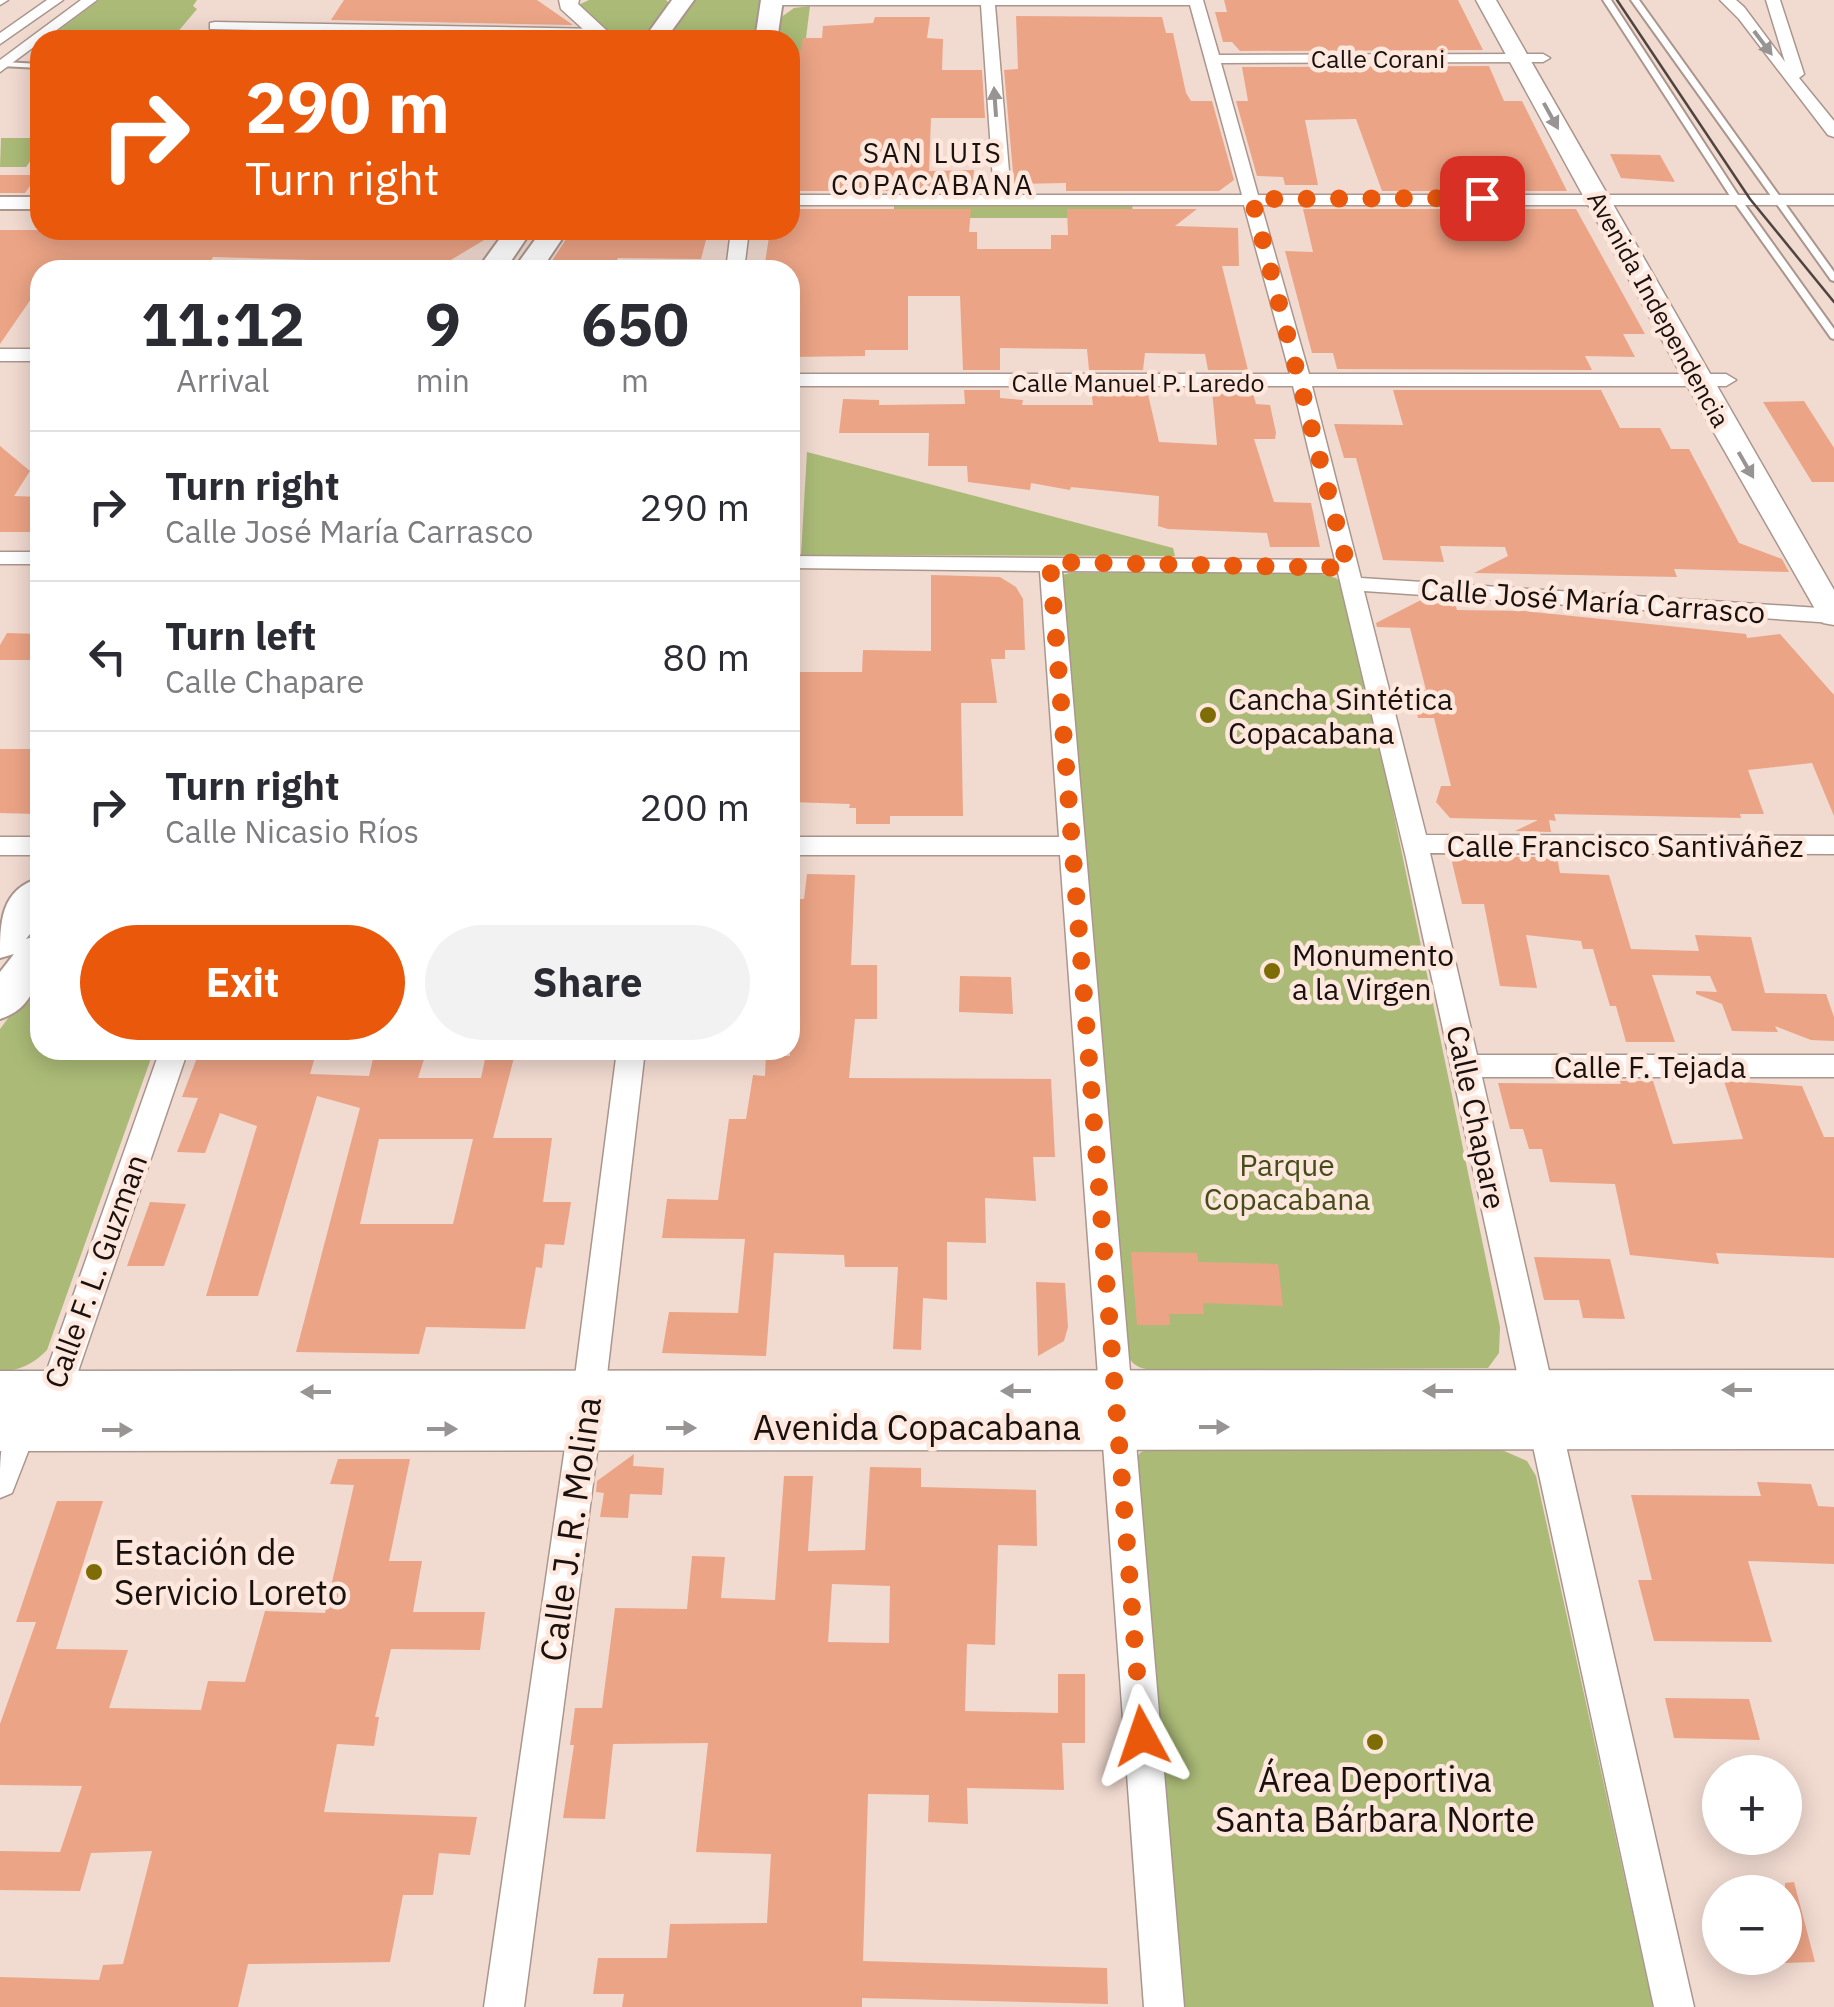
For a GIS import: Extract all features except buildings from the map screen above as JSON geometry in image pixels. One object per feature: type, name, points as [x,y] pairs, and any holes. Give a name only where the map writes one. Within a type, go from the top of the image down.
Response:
[{"type":"main road","points":[[569,0],[568,5],[597,30]]},
{"type":"main road","points":[[661,30],[682,0]]},
{"type":"main road","points":[[768,30],[772,0]]},
{"type":"main road","name":"Avenida Independencia","points":[[1486,0],[1518,58],[1643,231]]},
{"type":"main road","points":[[1509,0],[1561,89]]},
{"type":"main road","name":"Avenida Independencia","points":[[1612,192],[1834,616]]},
{"type":"main road","name":"Avenida Independencia","points":[[1708,347],[1712,380],[1834,567]]},
{"type":"main road","points":[[0,943],[30,905]]},
{"type":"main road","points":[[0,1002],[30,963]]},
{"type":"main road","name":"Avenida Copacabana","points":[[1540,1409],[1834,1390]]},
{"type":"main road","name":"Avenida Copacabana","points":[[7,1417],[55,1392],[586,1410]]},
{"type":"main road","name":"Avenida Copacabana","points":[[7,1417],[586,1410],[1540,1409],[1834,1428]]},
{"type":"street","points":[[0,40],[56,0]]},
{"type":"street","points":[[50,30],[90,0]]},
{"type":"street","points":[[772,0],[1197,0]]},
{"type":"street","points":[[988,0],[1003,200]]},
{"type":"street","name":"Calle Chapare","points":[[1197,0],[1302,383],[1416,844],[1674,2007]]},
{"type":"street","points":[[1727,0],[1736,5],[1766,49],[1800,85],[1834,132]]},
{"type":"street","points":[[1772,0],[1800,85]]},
{"type":"street","points":[[215,26],[371,30]]},
{"type":"street","points":[[2,66],[30,45]]},
{"type":"street","name":"Calle Corani","points":[[1213,58],[1543,58]]},
{"type":"street","points":[[800,200],[1252,199],[1612,192],[1834,200]]},
{"type":"street","points":[[0,203],[30,203]]},
{"type":"street","points":[[0,355],[30,355]]},
{"type":"street","name":"Calle Manuel P. Laredo","points":[[800,380],[1712,380]]},
{"type":"street","points":[[0,558],[30,558]]},
{"type":"street","name":"Calle José María Carrasco","points":[[800,562],[1050,562],[1350,576],[1834,616]]},
{"type":"street","points":[[1050,562],[1164,2007]]},
{"type":"street","name":"Calle Francisco Santiváñez","points":[[1416,844],[1834,845]]},
{"type":"street","points":[[0,846],[30,846]]},
{"type":"street","points":[[800,846],[1070,846]]},
{"type":"street","name":"Calle F. L. Guzman","points":[[55,1392],[171,1060]]},
{"type":"street","name":"Calle J. R. Molina","points":[[504,2007],[630,1060]]},
{"type":"street","name":"Calle F. Tejada","points":[[1466,1066],[1834,1066]]},
{"type":"street","points":[[0,1482],[7,1417]]},
{"type":"lane","points":[[1607,0],[1736,199],[1834,336]]},
{"type":"lane","points":[[1635,0],[1834,278]]},
{"type":"lane","points":[[2,66],[30,66]]},
{"type":"green space","points":[[99,0],[197,0],[193,6],[197,9],[179,30],[59,30]]},
{"type":"green space","points":[[589,0],[669,3],[650,30],[605,30],[578,5]]},
{"type":"green space","points":[[695,0],[761,0],[756,30],[674,30]]},
{"type":"green space","points":[[810,6],[800,86],[800,30],[778,30],[780,18],[794,8]]},
{"type":"green space","points":[[1,138],[30,138],[30,162],[26,167],[0,167]]},
{"type":"green space","points":[[1132,205],[1134,218],[894,218],[894,206]]},
{"type":"green space","points":[[807,452],[1173,548],[1175,556],[801,555]]},
{"type":"green space","name":"Parque Copacabana","points":[[1316,573],[1336,578],[1347,588],[1500,1327],[1499,1353],[1488,1368],[1155,1370],[1137,1366],[1124,1350],[1062,575]]},
{"type":"green space","points":[[30,988],[30,1060],[150,1060],[47,1350],[26,1366],[0,1371],[0,1029]]},
{"type":"green space","name":"Área Deportiva Santa Bárbara Norte","points":[[1155,1447],[1502,1450],[1527,1461],[1536,1476],[1653,2007],[1177,2007],[1134,1461],[1141,1452]]},
{"type":"tram line","points":[[1617,0],[1750,199],[1834,302]]},
{"type":"place","name":"Cancha Sintética Copacabana","points":[[1208,715]]},
{"type":"place","name":"Monumento a la Virgen","points":[[1272,971]]},
{"type":"place","name":"Estación de Servicio Loreto","points":[[94,1572]]},
{"type":"place","name":"Área Deportiva Santa Bárbara Norte","points":[[1375,1742]]},
{"type":"district","name":"SAN LUIS COPACABANA","points":[[933,168]]},
{"type":"route","points":[[1142,1736],[1050,562],[1348,568],[1252,199],[1482,198]]}]
